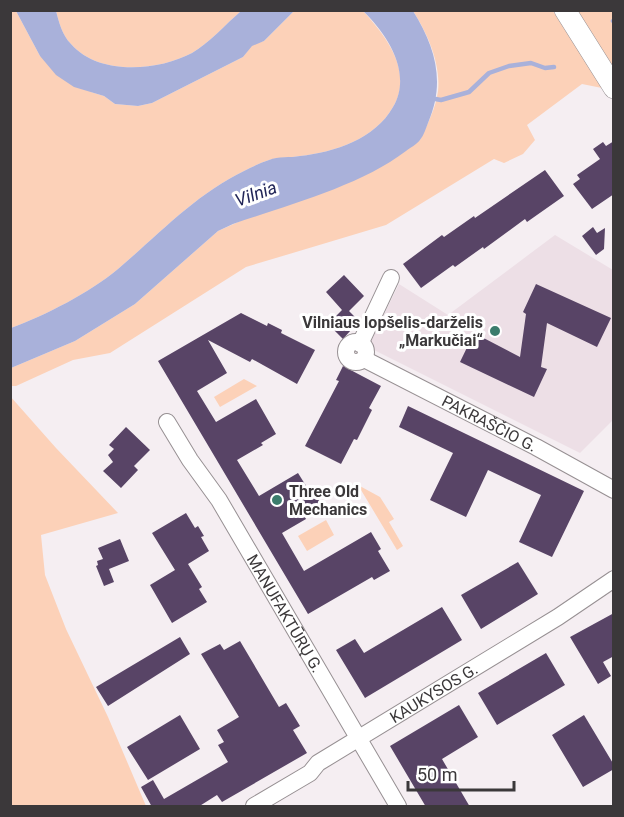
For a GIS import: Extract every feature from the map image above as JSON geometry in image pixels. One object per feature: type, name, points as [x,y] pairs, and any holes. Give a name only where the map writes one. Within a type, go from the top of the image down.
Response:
[{"type":"street","points":[[565,10],[614,88]]},
{"type":"street","name":"PAKRAŠČIO G.","points":[[391,278],[362,351],[614,490]]},
{"type":"street","name":"MANUFAKTŪRŲ G.","points":[[167,422],[248,548],[398,807]]},
{"type":"street","name":"KAUKYSOS G.","points":[[254,807],[310,773],[318,764],[558,617],[614,579]]},
{"type":"shaded area","points":[[11,11],[16,11],[40,56],[91,92],[104,96],[115,104],[138,106],[152,103],[243,57],[252,45],[264,41],[294,11],[363,11],[388,43],[394,55],[399,68],[399,94],[385,118],[365,136],[327,151],[269,160],[226,180],[194,203],[94,287],[53,310],[11,328]]},
{"type":"shaded area","points":[[56,11],[241,11],[192,53],[163,64],[129,67],[113,66],[83,54],[65,37]]},
{"type":"shaded area","points":[[413,11],[553,11],[602,88],[582,84],[527,125],[535,140],[523,154],[504,163],[494,159],[386,225],[246,267],[110,353],[73,360],[16,386],[11,386],[11,368],[75,341],[135,304],[218,231],[420,140],[435,104],[438,80],[432,49]]},
{"type":"shaded area","points":[[575,11],[613,11],[613,74]]},
{"type":"shaded area","name":"Vilniaus lopšelis-darželis „Markučiai“","points":[[555,235],[613,270],[613,420],[580,453],[368,347],[399,284],[448,315]]},
{"type":"shaded area","points":[[244,379],[257,386],[220,407],[214,397]]},
{"type":"shaded area","points":[[10,396],[118,513],[41,535],[45,575],[66,629],[108,717],[146,806],[11,806]]},
{"type":"shaded area","points":[[358,485],[380,497],[394,519],[389,522],[403,546],[397,550]]},
{"type":"shaded area","points":[[326,520],[334,535],[307,551],[298,536]]},
{"type":"water","points":[[16,11],[56,11],[65,37],[83,54],[113,66],[129,67],[163,64],[192,53],[241,11],[294,11],[264,41],[252,46],[243,57],[152,103],[138,106],[115,104],[104,96],[74,87],[56,75],[40,56]]},
{"type":"water","name":"Vilnia","points":[[363,11],[413,11],[421,24],[432,51],[437,79],[433,108],[424,134],[419,141],[388,163],[346,184],[218,231],[135,304],[75,341],[11,368],[11,328],[67,303],[94,287],[194,203],[226,180],[273,159],[313,154],[340,147],[365,136],[376,128],[393,107],[398,94],[399,68],[381,31]]},
{"type":"building","points":[[614,141],[614,194],[592,209],[573,184],[580,179],[577,175],[600,159],[593,149],[603,142],[606,146]]},
{"type":"building","points":[[545,170],[564,196],[527,222],[525,219],[484,249],[483,247],[455,267],[453,265],[421,288],[403,264],[442,235],[444,237],[474,216],[475,218]]},
{"type":"building","points":[[593,227],[597,233],[605,228],[604,249],[596,255],[582,236]]},
{"type":"building","points":[[344,275],[364,296],[349,311],[359,321],[343,339],[328,324],[342,310],[326,292]]},
{"type":"building","points":[[536,284],[611,318],[597,347],[547,323],[541,367],[547,369],[534,397],[460,362],[474,333],[520,357],[526,314],[523,312]]},
{"type":"building","points":[[241,313],[267,326],[268,323],[282,330],[281,333],[315,350],[297,384],[252,359],[250,362],[208,340],[227,373],[197,391],[216,422],[256,399],[276,434],[261,443],[263,445],[237,460],[259,496],[298,473],[322,505],[304,515],[306,519],[282,533],[304,571],[371,532],[381,549],[378,551],[390,571],[374,580],[372,577],[308,614],[158,361]]},
{"type":"building","points":[[343,366],[381,386],[369,408],[372,410],[357,440],[354,439],[341,464],[305,446],[339,381],[336,380]]},
{"type":"building","points":[[408,406],[584,491],[552,557],[519,542],[541,495],[488,470],[466,517],[430,500],[453,453],[399,427]]},
{"type":"building","points":[[126,427],[150,450],[134,466],[138,470],[121,488],[103,471],[113,462],[108,455],[114,449],[109,445]]},
{"type":"building","points":[[186,513],[195,528],[198,526],[209,551],[188,564],[202,587],[199,589],[207,602],[172,623],[150,585],[175,570],[152,533]]},
{"type":"building","points":[[120,539],[129,561],[109,569],[114,582],[104,586],[96,566],[97,561],[103,559],[98,548]]},
{"type":"building","points":[[518,562],[538,594],[481,629],[461,595]]},
{"type":"building","points":[[442,607],[462,640],[365,698],[336,650],[355,639],[364,653]]},
{"type":"building","points":[[614,613],[614,656],[603,662],[611,676],[598,684],[570,637]]},
{"type":"building","points":[[180,637],[190,654],[108,706],[96,687]]},
{"type":"building","points":[[240,641],[279,707],[286,703],[300,726],[293,730],[307,753],[222,802],[217,795],[198,807],[152,807],[141,787],[153,780],[164,799],[228,762],[218,745],[224,742],[217,730],[239,717],[201,654],[220,644],[224,650]]},
{"type":"building","points":[[546,653],[565,685],[497,725],[478,693]]},
{"type":"building","points":[[459,705],[478,737],[442,759],[470,807],[426,807],[390,746]]},
{"type":"building","points":[[180,715],[200,749],[148,780],[127,747]]},
{"type":"building","points":[[584,715],[614,765],[614,769],[583,787],[552,735]]},
{"type":"waterway","points":[[430,98],[441,100],[469,92],[489,73],[509,66],[531,63],[545,68],[554,67]]},
{"type":"place","name":"Vilniaus lopšelis-darželis „Markučiai“","points":[[495,331]]},
{"type":"place","name":"Three Old Mechanics","points":[[277,500]]}]
